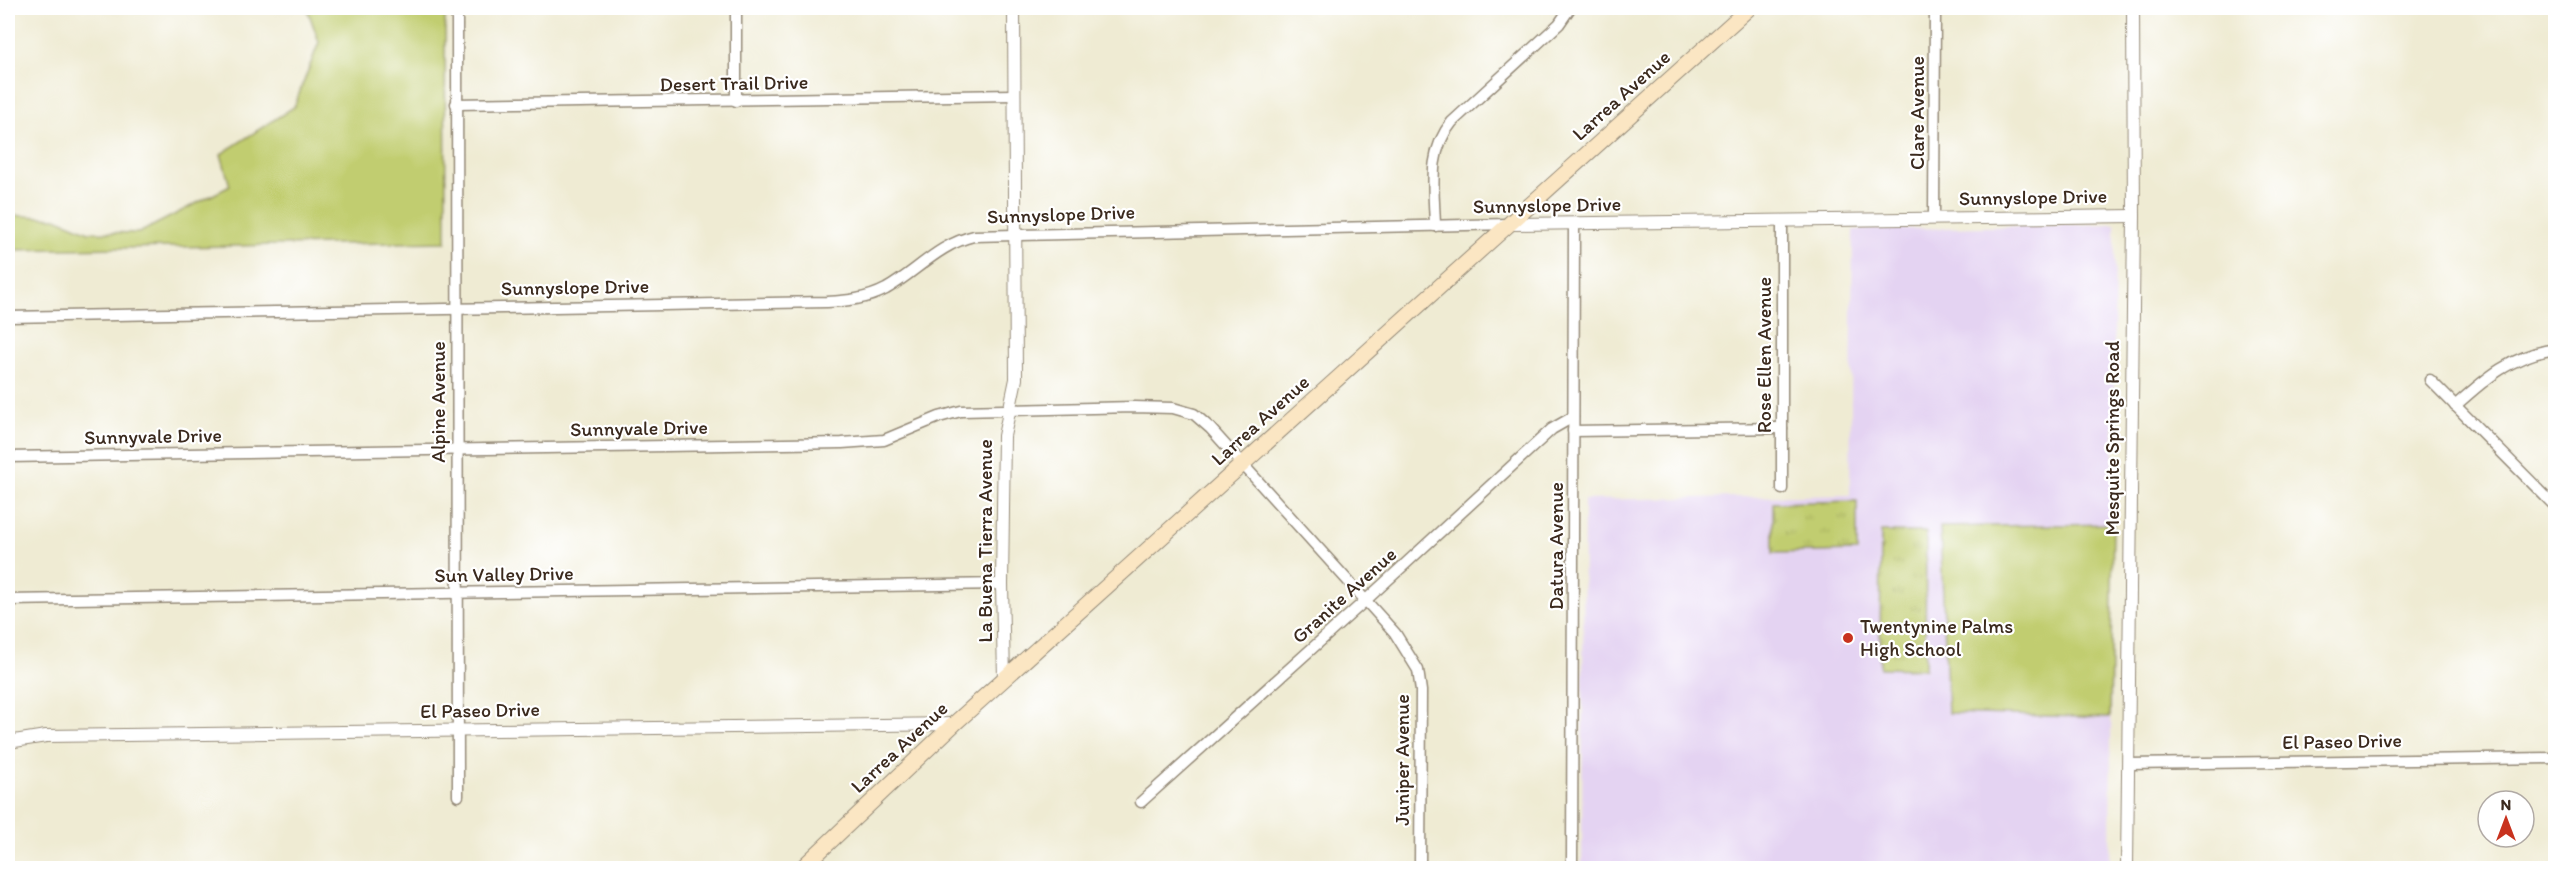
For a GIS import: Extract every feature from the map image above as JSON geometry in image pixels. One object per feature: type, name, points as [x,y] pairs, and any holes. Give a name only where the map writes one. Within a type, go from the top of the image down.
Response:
[{"type":"main road","name":"Larrea Avenue","points":[[802,868],[954,724],[1749,8]]},
{"type":"street","name":"Alpine Avenue","points":[[456,8],[458,796]]},
{"type":"street","points":[[736,8],[736,101]]},
{"type":"street","name":"La Buena Tierra Avenue","points":[[1004,679],[1002,584],[1004,436],[1016,379],[1014,8]]},
{"type":"street","points":[[1435,226],[1436,151],[1441,135],[1559,24],[1570,8]]},
{"type":"street","name":"Clare Avenue","points":[[1935,8],[1935,218]]},
{"type":"street","name":"Mesquite Springs Road","points":[[2127,868],[2134,216],[2133,8]]},
{"type":"street","name":"Desert Trail Drive","points":[[456,104],[1013,95]]},
{"type":"street","name":"Sunnyslope Drive","points":[[8,317],[815,303],[857,300],[886,289],[937,252],[964,238],[1015,234],[1511,224],[2134,216]]},
{"type":"street","name":"Rose Ellen Avenue","points":[[1782,221],[1782,489]]},
{"type":"street","name":"Datura Avenue","points":[[1572,868],[1574,224]]},
{"type":"street","points":[[2455,406],[2507,363],[2542,351],[2556,349]]},
{"type":"street","points":[[2430,380],[2556,507]]},
{"type":"street","name":"Sunnyvale Drive","points":[[8,457],[842,443],[884,440],[939,417],[961,411],[1134,406],[1173,408],[1194,414],[1243,464]]},
{"type":"street","name":"Granite Avenue","points":[[1141,802],[1552,429],[1573,417]]},
{"type":"street","points":[[1574,431],[1782,428]]},
{"type":"street","name":"Juniper Avenue","points":[[1243,464],[1395,633],[1418,670],[1421,691],[1420,868]]},
{"type":"street","name":"Sun Valley Drive","points":[[8,600],[1002,584]]},
{"type":"street","name":"El Paseo Drive","points":[[8,742],[46,736],[954,724]]},
{"type":"street","name":"El Paseo Drive","points":[[2129,764],[2556,758]]},
{"type":"shaded area","name":"Twentynine Palms High School","points":[[2115,224],[2110,868],[1582,868],[1584,500],[1850,495],[1853,230]]},
{"type":"green space","points":[[307,8],[445,8],[446,242],[8,250],[8,215],[56,218],[89,232],[139,233],[230,186],[221,154],[294,107],[319,42]]},
{"type":"green space","points":[[1857,501],[1857,551],[1773,553],[1773,503]]},
{"type":"green space","points":[[2113,524],[2110,718],[1948,713],[1940,527]]},
{"type":"green space","points":[[1881,532],[1926,532],[1925,669],[1880,668]]},
{"type":"place","name":"Twentynine Palms High School","points":[[1848,638]]}]
